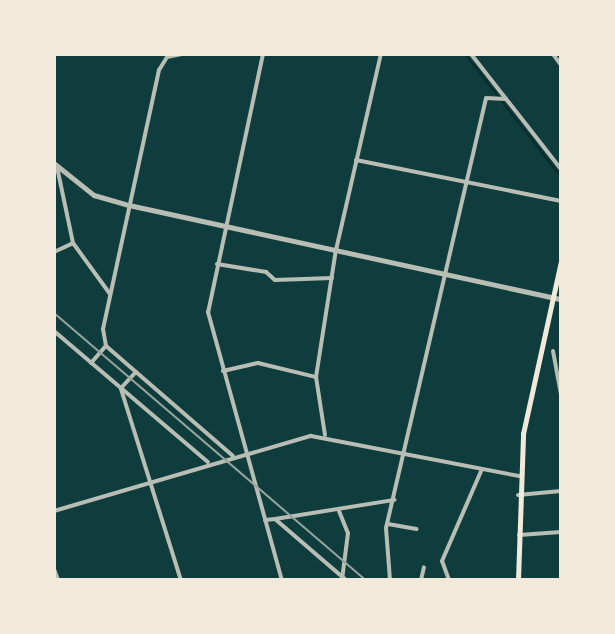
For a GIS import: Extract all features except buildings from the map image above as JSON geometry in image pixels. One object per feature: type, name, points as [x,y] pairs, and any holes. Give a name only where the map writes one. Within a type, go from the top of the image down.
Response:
[{"type":"main road","points":[[518,580],[519,476],[530,402],[559,298],[561,261]]},
{"type":"street","points":[[182,54],[167,57],[159,70],[103,329],[106,346],[233,456]]},
{"type":"street","points":[[263,54],[208,312],[245,455],[282,580]]},
{"type":"street","points":[[325,435],[316,377],[336,250],[381,54]]},
{"type":"street","points":[[471,54],[561,170]]},
{"type":"street","points":[[553,54],[561,65]]},
{"type":"street","points":[[390,580],[388,524],[408,453],[486,98],[506,99]]},
{"type":"street","points":[[356,160],[561,201]]},
{"type":"street","points":[[56,165],[94,195],[129,206],[559,298]]},
{"type":"street","points":[[56,165],[73,243],[110,294]]},
{"type":"street","points":[[54,252],[73,243]]},
{"type":"street","points":[[217,264],[266,272],[275,280],[332,278]]},
{"type":"street","points":[[54,331],[208,462]]},
{"type":"street","points":[[91,363],[106,346]]},
{"type":"street","points":[[553,351],[561,394]]},
{"type":"street","points":[[223,371],[258,363],[316,377]]},
{"type":"street","points":[[121,388],[135,372]]},
{"type":"street","points":[[121,388],[181,580]]},
{"type":"street","points":[[54,511],[208,462],[325,435],[519,476]]},
{"type":"street","points":[[449,580],[442,561],[482,469]]},
{"type":"street","points":[[518,495],[561,491]]},
{"type":"street","points":[[265,520],[339,511],[394,500]]},
{"type":"street","points":[[339,511],[348,533],[341,578]]},
{"type":"street","points":[[275,519],[346,580]]},
{"type":"street","points":[[388,524],[417,529]]},
{"type":"street","points":[[518,535],[561,532]]},
{"type":"street","points":[[421,580],[424,567]]},
{"type":"street","points":[[54,569],[58,580]]},
{"type":"waterway","points":[[465,54],[561,177]]},
{"type":"waterway","points":[[561,319],[561,371]]},
{"type":"railway","points":[[54,313],[366,580]]}]
